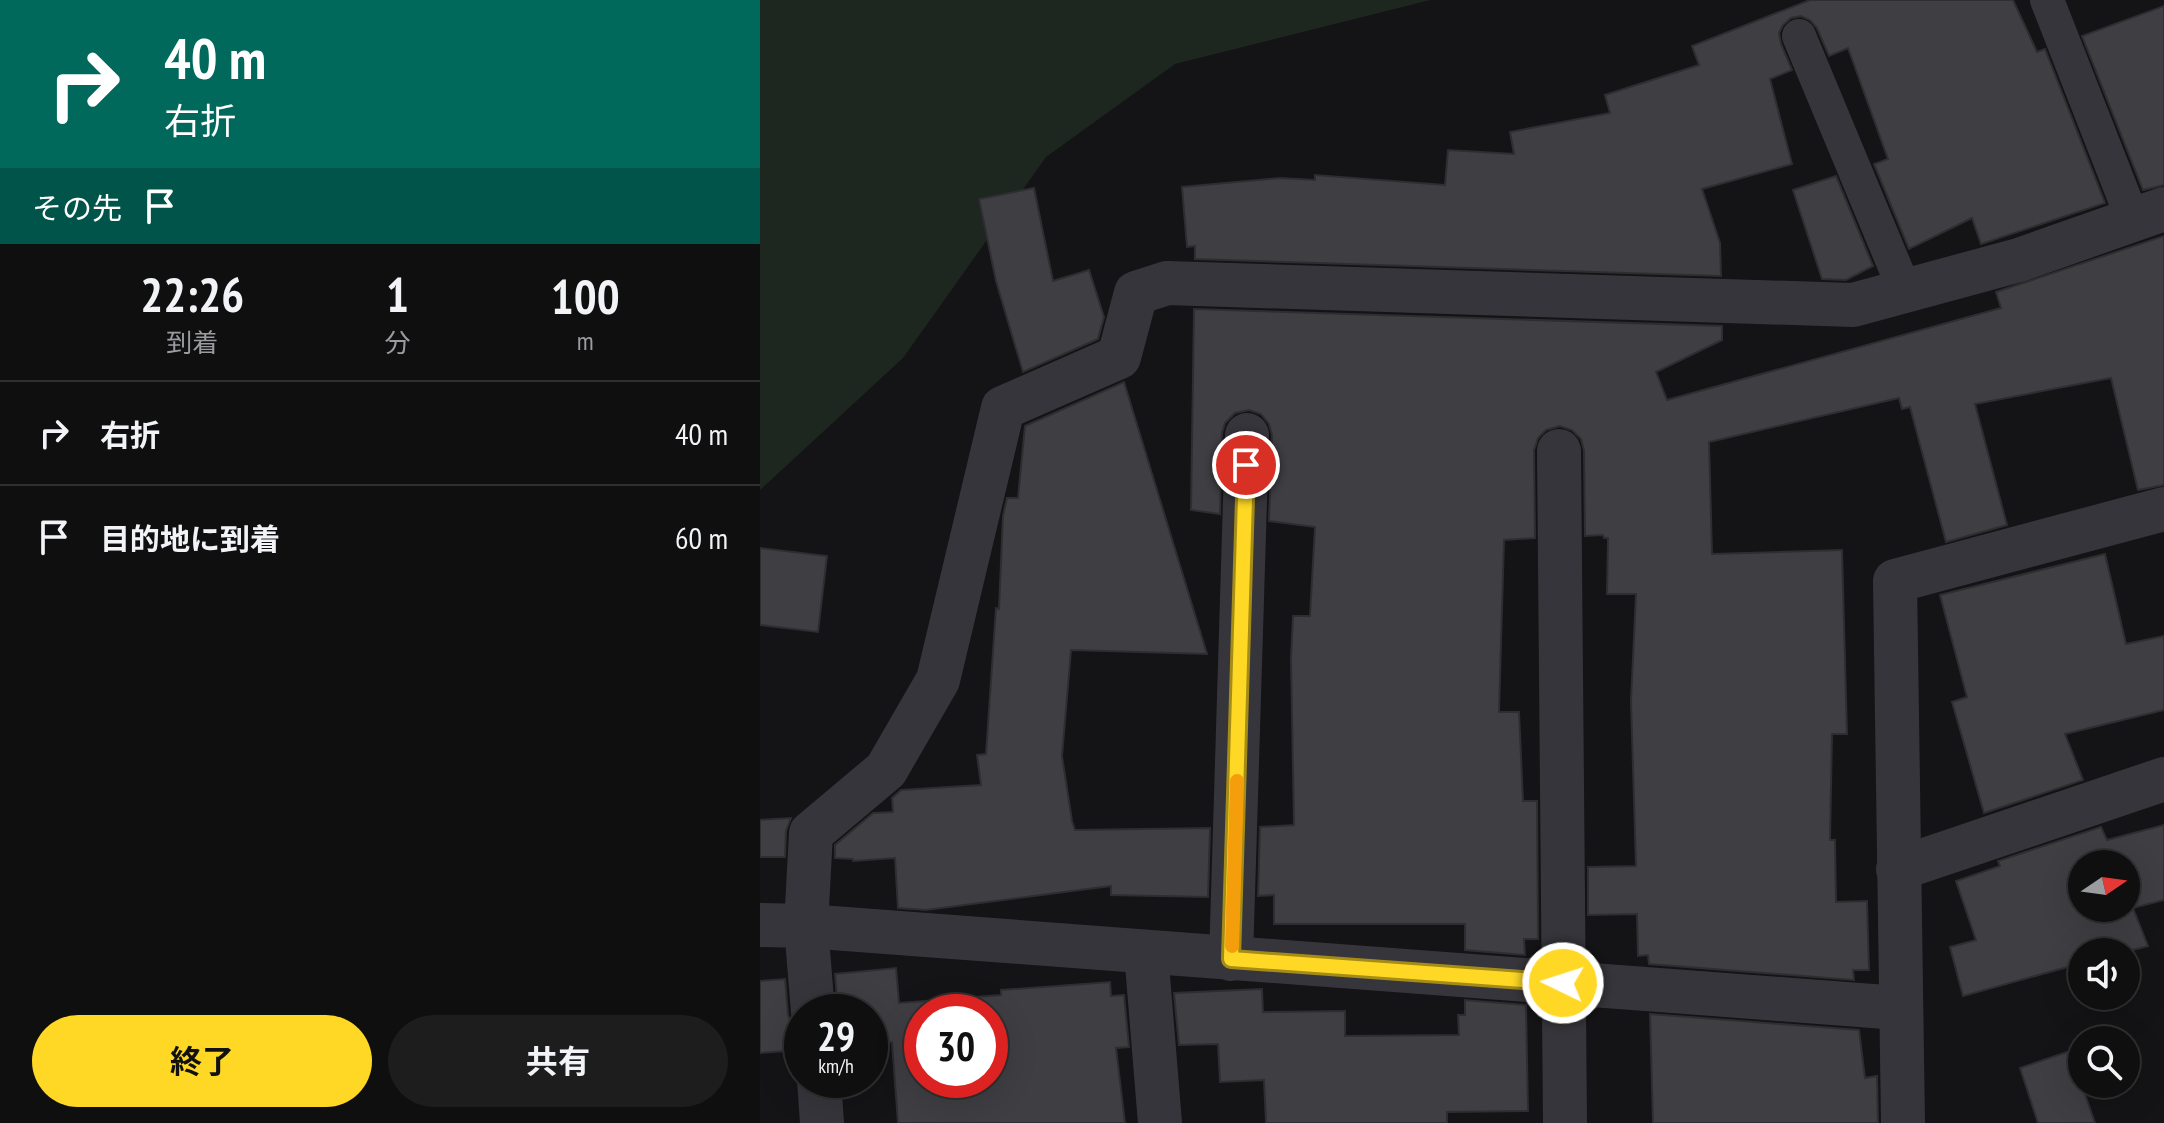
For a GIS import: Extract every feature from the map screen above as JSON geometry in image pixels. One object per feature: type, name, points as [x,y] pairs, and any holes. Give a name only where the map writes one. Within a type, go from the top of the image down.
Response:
[{"type":"street","points":[[812,994],[806,926],[811,833],[886,770],[938,680],[1003,408],[1119,357],[1136,293],[1167,283],[1853,305],[2019,260],[2149,214]]},
{"type":"street","points":[[1231,959],[1247,435]]},
{"type":"street","points":[[1559,451],[1565,1123]]},
{"type":"street","points":[[1903,1123],[1895,581],[2164,509]]},
{"type":"street","points":[[1898,869],[2164,779]]},
{"type":"street","points":[[760,925],[1899,1008]]},
{"type":"street","points":[[1146,952],[1160,1123]]},
{"type":"street","points":[[820,1098],[822,1123]]},
{"type":"lane","points":[[2047,0],[2149,214]]},
{"type":"lane","points":[[1799,36],[1905,291]]},
{"type":"shaded area","points":[[760,0],[1430,0],[1175,64],[1046,157],[903,358],[760,490]]},
{"type":"building","points":[[1810,0],[2013,0],[2037,52],[2045,49],[2105,203],[1981,244],[1972,218],[1909,249],[1874,164],[1888,159],[1848,48],[1829,56],[1817,28],[1801,16],[1791,18],[1779,33],[1792,70],[1770,79],[1792,164],[1702,189],[1720,243],[1721,276],[1195,259],[1195,246],[1187,247],[1182,187],[1280,178],[1315,180],[1315,175],[1445,185],[1448,150],[1514,154],[1510,132],[1610,113],[1605,95],[1699,65],[1692,46]]},
{"type":"building","points":[[2164,6],[2164,185],[2143,190],[2082,36]]},
{"type":"building","points":[[1836,176],[1873,266],[1846,280],[1822,279],[1793,190]]},
{"type":"building","points":[[1034,188],[1053,281],[1089,270],[1104,317],[1098,339],[1023,372],[996,281],[979,199]]},
{"type":"building","points":[[2164,236],[2164,485],[2138,490],[2111,378],[1975,404],[2007,525],[1946,542],[1910,407],[1902,409],[1899,398],[1709,442],[1712,554],[1842,550],[1847,734],[1832,734],[1830,840],[1835,840],[1836,902],[1867,901],[1869,970],[1853,970],[1854,980],[1649,964],[1648,955],[1638,956],[1637,914],[1588,915],[1588,867],[1636,866],[1631,701],[1636,594],[1607,594],[1608,538],[1603,535],[1585,536],[1584,451],[1581,439],[1572,430],[1560,426],[1546,430],[1538,438],[1534,450],[1535,538],[1504,540],[1499,712],[1519,712],[1523,801],[1537,801],[1538,939],[1524,939],[1525,955],[1465,950],[1465,924],[1274,924],[1274,895],[1258,896],[1260,827],[1294,825],[1293,616],[1310,616],[1315,527],[1269,521],[1272,435],[1269,424],[1261,414],[1249,410],[1235,413],[1225,423],[1222,433],[1220,514],[1191,510],[1194,309],[1722,326],[1722,340],[1656,372],[1667,400],[2001,308],[1996,292]]},
{"type":"building","points":[[1124,382],[1207,654],[1071,650],[1062,756],[1072,821],[1075,830],[1210,828],[1208,897],[1111,895],[1111,886],[926,910],[898,908],[895,858],[853,861],[835,858],[835,845],[873,813],[893,812],[892,798],[901,790],[981,785],[977,755],[986,754],[996,608],[999,609],[1003,516],[1007,498],[1018,498],[1025,426]]},
{"type":"building","points":[[760,548],[827,556],[818,632],[760,625]]},
{"type":"building","points":[[2105,554],[2126,644],[2164,636],[2164,710],[2065,734],[2083,780],[1984,813],[1952,702],[1967,697],[1940,595]]},
{"type":"building","points":[[791,818],[786,831],[785,857],[760,857],[760,820]]},
{"type":"building","points":[[2164,825],[2164,900],[2140,906],[2140,850],[2068,850],[2068,922],[2139,922],[2148,946],[2140,948],[2140,938],[2068,938],[2068,967],[1963,996],[1950,947],[1976,940],[1956,881],[2000,866],[1998,861],[2101,827],[2107,840]]},
{"type":"building","points":[[896,968],[899,1003],[904,1003],[904,1098],[1008,1098],[1008,994],[1001,994],[1001,990],[1110,982],[1111,996],[1124,995],[1129,1047],[1116,1048],[1125,1123],[898,1123],[892,1042],[888,1042],[888,994],[837,994],[835,974]]},
{"type":"building","points":[[785,979],[784,1051],[760,1053],[760,981]]},
{"type":"building","points":[[1262,989],[1263,1012],[1345,1011],[1345,1036],[1459,1035],[1458,1015],[1465,1015],[1465,1000],[1526,1005],[1528,1111],[1447,1112],[1447,1123],[1266,1123],[1264,1080],[1220,1082],[1218,1044],[1179,1045],[1174,993]]},
{"type":"building","points":[[1650,1014],[1859,1030],[1865,1078],[1877,1076],[1878,1123],[1653,1123]]},
{"type":"building","points":[[2068,1052],[2068,1098],[2086,1098],[2095,1123],[2038,1123],[2020,1068]]},
{"type":"slow traffic","points":[[1232,946],[1237,781]]},
{"type":"route","points":[[1246,465],[1231,959],[1563,983]]}]
